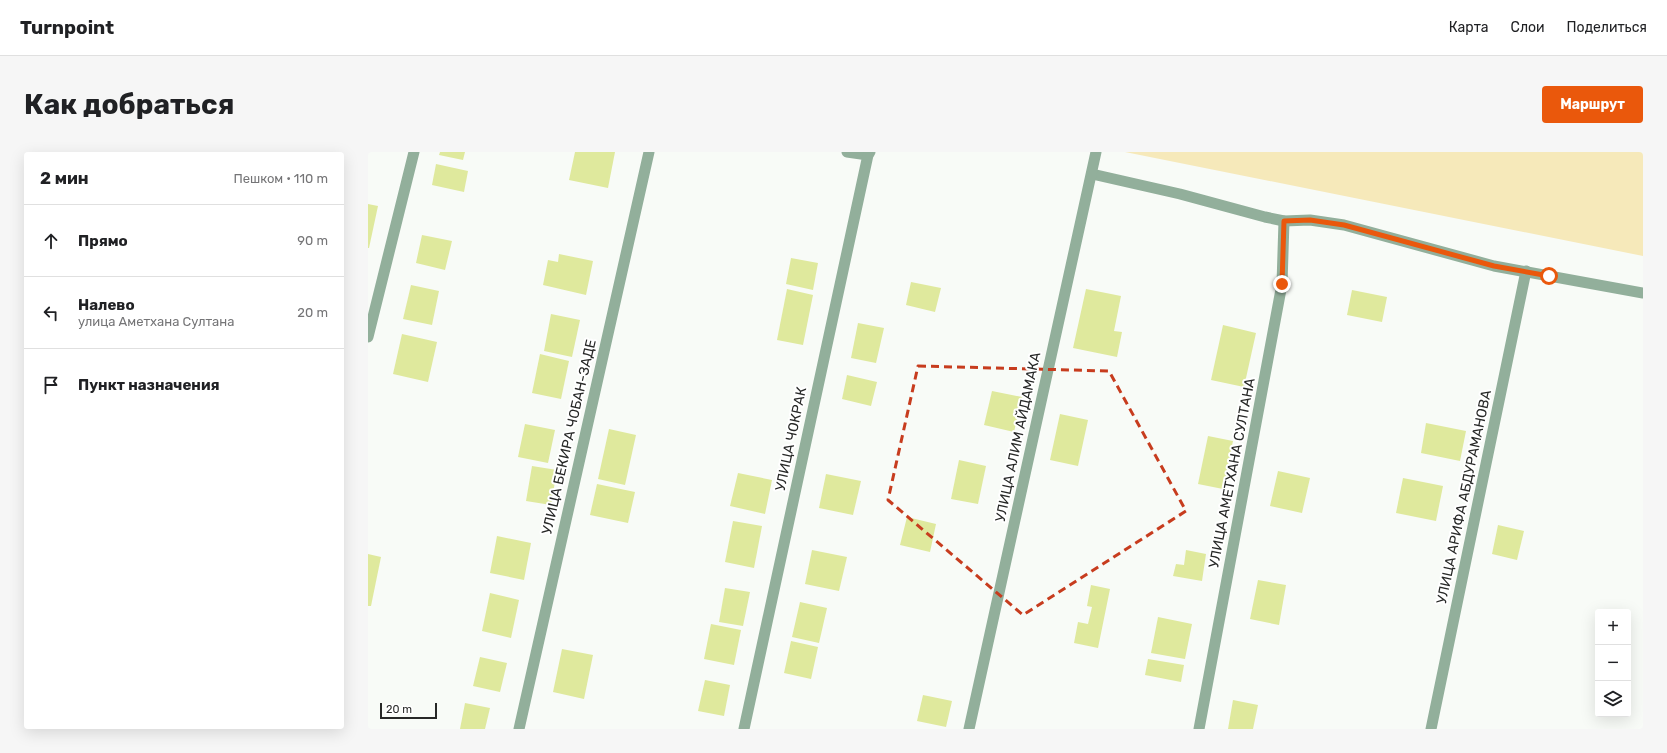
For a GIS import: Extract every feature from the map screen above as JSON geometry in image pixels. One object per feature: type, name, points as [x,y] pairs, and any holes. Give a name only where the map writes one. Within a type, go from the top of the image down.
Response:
[{"type":"street","points":[[368,337],[414,152]]},
{"type":"street","name":"УЛИЦА БЕКИРА ЧОБАН-ЗАДЕ","points":[[520,729],[649,152]]},
{"type":"street","points":[[847,152],[869,154]]},
{"type":"street","name":"УЛИЦА АЛИМ АЙДАМАКА","points":[[969,729],[1096,152]]},
{"type":"street","name":"УЛИЦА ЧОКРАК","points":[[744,729],[869,154]]},
{"type":"street","points":[[1092,174],[1180,194],[1265,217],[1284,221],[1310,220],[1344,225],[1494,266],[1643,293]]},
{"type":"street","name":"УЛИЦА АМЕТХАНА СУЛТАНА","points":[[1199,729],[1282,284],[1284,221]]},
{"type":"street","name":"УЛИЦА АРИФА АБДУРАМАНОВА","points":[[1431,729],[1526,271]]},
{"type":"highlighted area","points":[[918,366],[1109,371],[1186,511],[1023,615],[888,500]]},
{"type":"shaded area","points":[[1125,152],[1643,152],[1643,256]]},
{"type":"building","points":[[440,152],[465,152],[463,160],[439,155]]},
{"type":"building","points":[[575,152],[615,152],[608,188],[569,180]]},
{"type":"building","points":[[436,164],[468,171],[464,192],[432,185]]},
{"type":"building","points":[[368,204],[378,206],[369,248],[368,248]]},
{"type":"building","points":[[422,235],[452,241],[445,270],[416,263]]},
{"type":"building","points":[[559,254],[593,261],[586,295],[543,285],[548,260],[558,262]]},
{"type":"building","points":[[791,258],[818,263],[813,290],[786,284]]},
{"type":"building","points":[[911,282],[941,288],[935,312],[906,305]]},
{"type":"building","points":[[411,285],[439,291],[432,325],[403,319]]},
{"type":"building","points":[[787,289],[813,295],[803,345],[777,340]]},
{"type":"building","points":[[1086,289],[1121,296],[1114,331],[1122,332],[1117,357],[1073,348]]},
{"type":"building","points":[[1352,290],[1387,297],[1382,322],[1347,315]]},
{"type":"building","points":[[551,314],[580,320],[572,357],[544,351]]},
{"type":"building","points":[[858,323],[884,328],[876,363],[851,358]]},
{"type":"building","points":[[1223,325],[1256,333],[1244,387],[1211,380]]},
{"type":"building","points":[[402,334],[437,342],[428,382],[393,374]]},
{"type":"building","points":[[540,354],[569,361],[561,399],[532,393]]},
{"type":"building","points":[[847,375],[877,382],[871,406],[842,399]]},
{"type":"building","points":[[992,391],[1022,397],[1014,432],[984,425]]},
{"type":"building","points":[[1060,414],[1088,420],[1078,466],[1050,460]]},
{"type":"building","points":[[1426,423],[1466,431],[1460,461],[1421,453]]},
{"type":"building","points":[[525,424],[555,430],[548,463],[518,457]]},
{"type":"building","points":[[609,429],[636,435],[625,485],[598,479]]},
{"type":"building","points":[[1208,436],[1233,441],[1223,489],[1198,484]]},
{"type":"building","points":[[959,460],[986,466],[978,504],[951,499]]},
{"type":"building","points":[[532,466],[557,470],[551,505],[526,501]]},
{"type":"building","points":[[1278,471],[1310,478],[1302,513],[1270,506]]},
{"type":"building","points":[[738,473],[772,480],[765,514],[730,506]]},
{"type":"building","points":[[826,474],[861,481],[853,515],[819,508]]},
{"type":"building","points":[[1403,478],[1443,486],[1436,521],[1396,513]]},
{"type":"building","points":[[597,484],[635,492],[628,523],[590,515]]},
{"type":"building","points":[[907,517],[936,524],[930,552],[900,545]]},
{"type":"building","points":[[733,521],[762,526],[754,568],[725,562]]},
{"type":"building","points":[[1498,525],[1524,531],[1517,560],[1492,554]]},
{"type":"building","points":[[497,536],[531,543],[524,580],[490,573]]},
{"type":"building","points":[[812,550],[847,557],[839,591],[805,584]]},
{"type":"building","points":[[1186,550],[1206,554],[1202,581],[1173,576],[1176,564],[1184,565]]},
{"type":"building","points":[[368,554],[381,557],[371,606],[368,606]]},
{"type":"building","points":[[1258,580],[1286,585],[1279,625],[1250,619]]},
{"type":"building","points":[[1091,585],[1110,589],[1098,648],[1074,643],[1078,622],[1088,624],[1092,607],[1087,606]]},
{"type":"building","points":[[725,588],[750,592],[743,626],[719,622]]},
{"type":"building","points":[[490,593],[519,600],[511,638],[482,631]]},
{"type":"building","points":[[800,602],[827,608],[819,643],[792,637]]},
{"type":"building","points":[[1158,617],[1192,624],[1185,659],[1151,653]]},
{"type":"building","points":[[711,624],[741,630],[734,665],[704,659]]},
{"type":"building","points":[[791,641],[818,647],[811,679],[784,673]]},
{"type":"building","points":[[562,649],[593,655],[584,699],[553,692]]},
{"type":"building","points":[[480,657],[507,663],[500,692],[473,686]]},
{"type":"building","points":[[1148,659],[1184,665],[1181,682],[1145,675]]},
{"type":"building","points":[[705,680],[730,685],[724,716],[698,711]]},
{"type":"building","points":[[923,695],[952,701],[946,727],[917,721]]},
{"type":"building","points":[[1233,700],[1258,705],[1253,729],[1228,729]]},
{"type":"building","points":[[465,703],[490,708],[485,729],[460,729]]},
{"type":"route","points":[[1282,284],[1284,221],[1310,220],[1344,225],[1494,266],[1549,276]]}]
